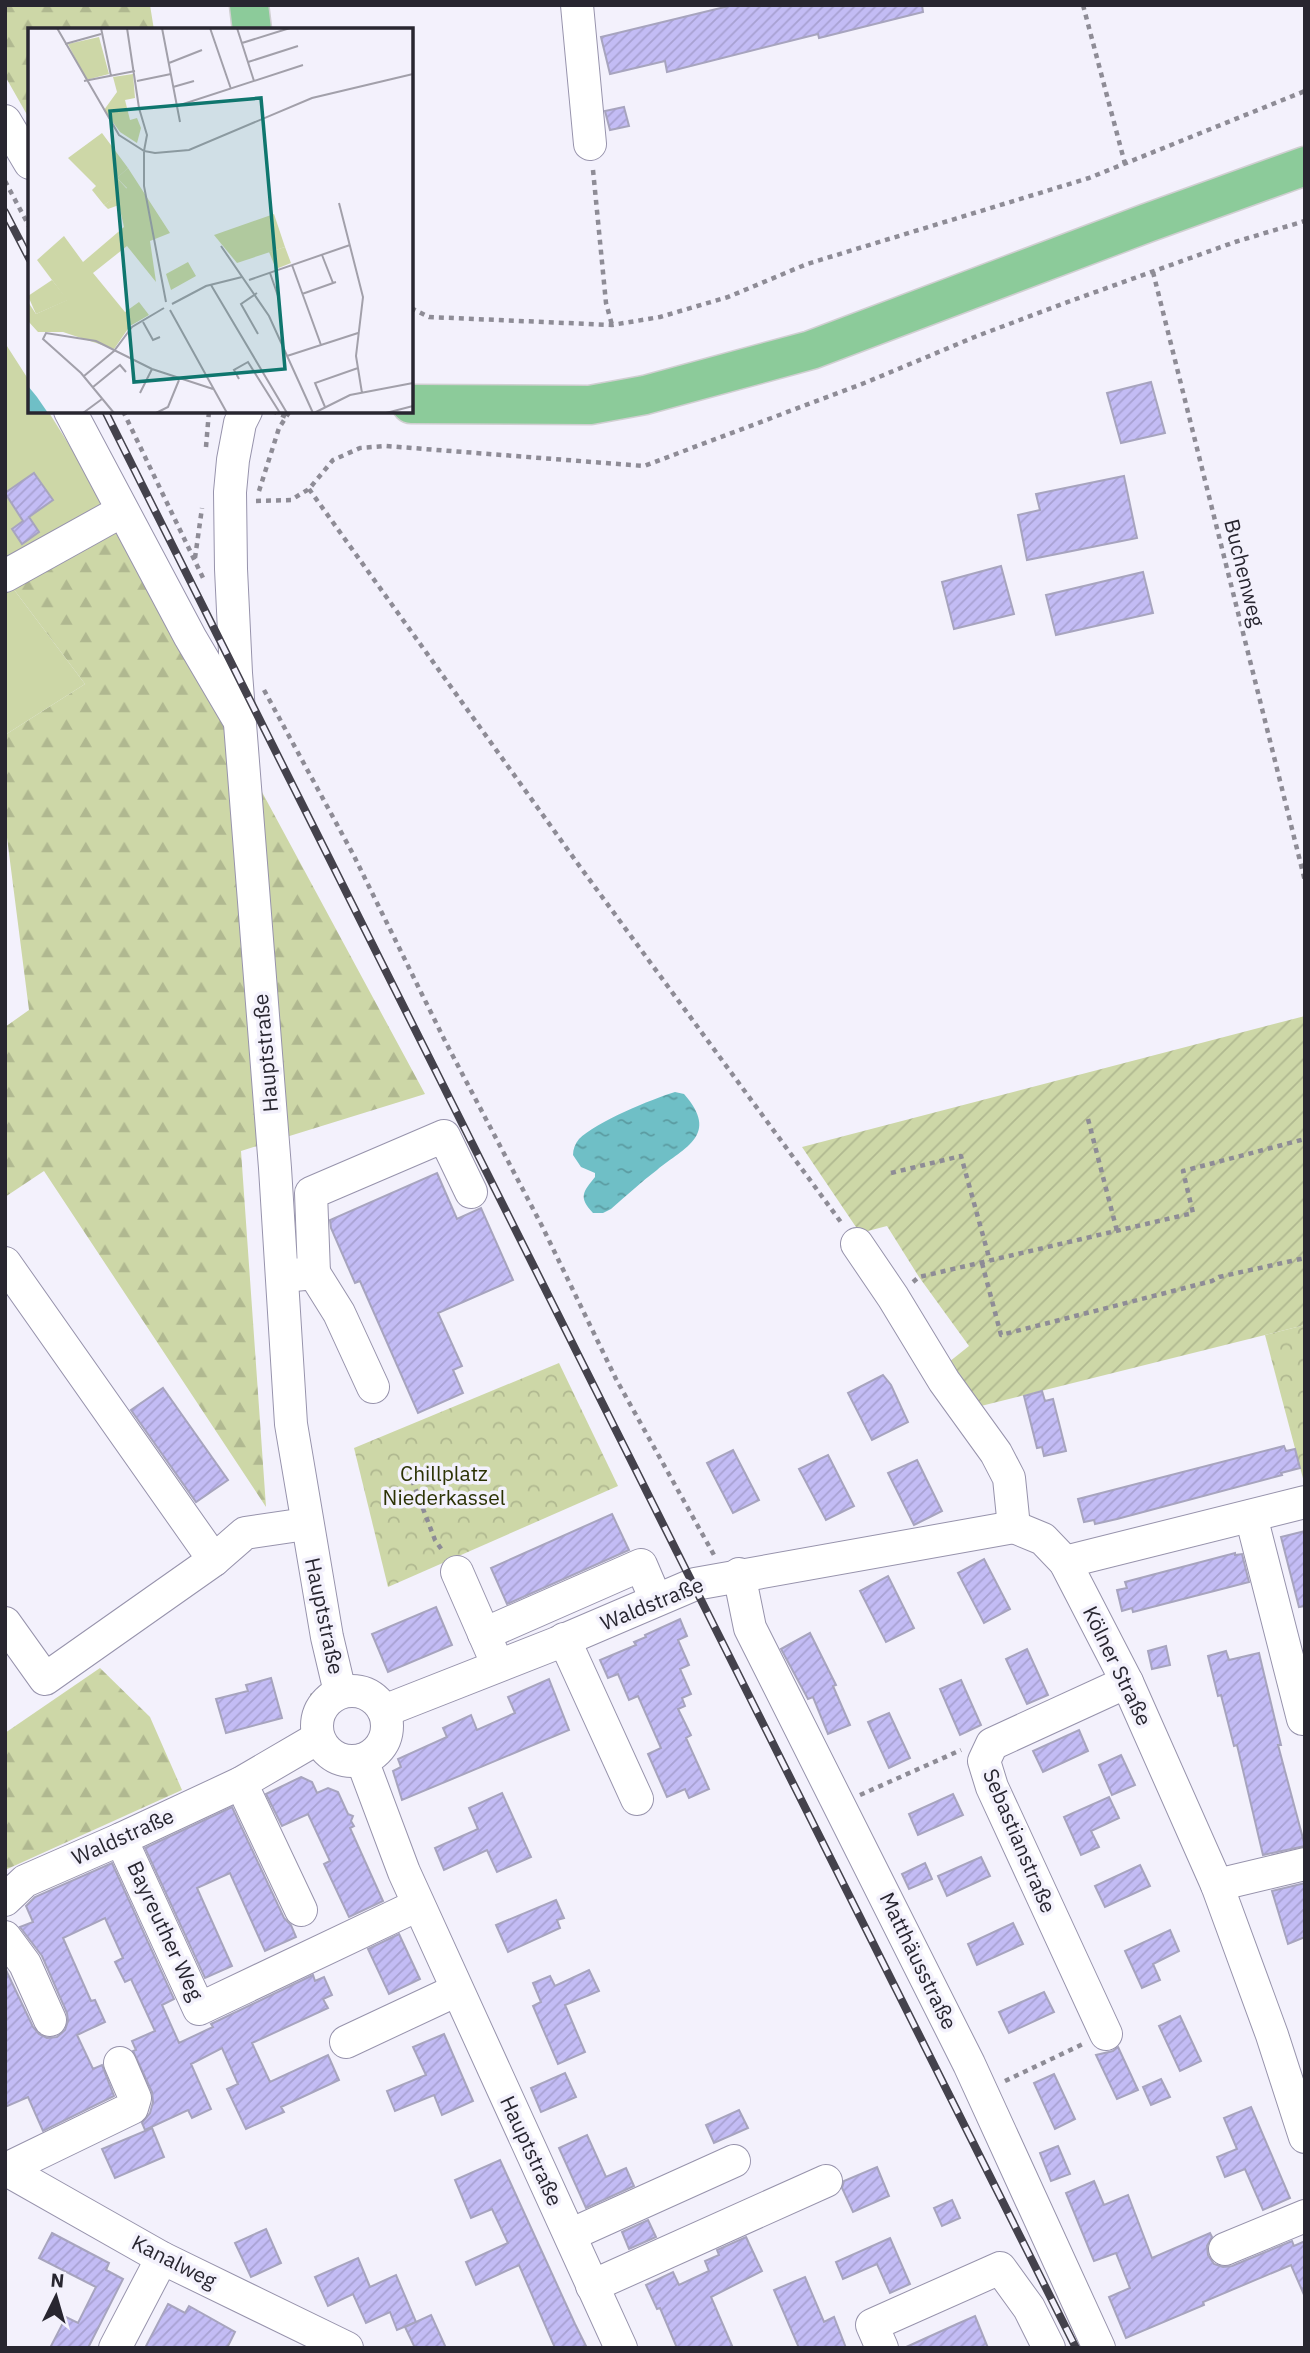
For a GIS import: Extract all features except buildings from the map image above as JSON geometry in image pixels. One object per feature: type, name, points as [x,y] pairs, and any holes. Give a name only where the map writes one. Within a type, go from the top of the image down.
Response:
[{"type":"main road","points":[[249,5],[252,28]]},
{"type":"main road","points":[[421,401],[590,405],[645,395],[811,350],[1305,166]]},
{"type":"street","points":[[581,6],[590,144]]},
{"type":"street","points":[[5,121],[28,160]]},
{"type":"street","points":[[71,413],[190,637],[240,722]]},
{"type":"street","name":"Hauptstraße","points":[[245,413],[240,423],[230,492],[231,582],[291,1424],[306,1524],[340,1692]]},
{"type":"street","points":[[5,576],[122,511]]},
{"type":"street","points":[[373,1387],[339,1313],[314,1273],[311,1193],[444,1136],[471,1192]]},
{"type":"street","points":[[856,1244],[893,1297],[944,1381],[996,1453],[1009,1478],[1014,1527]]},
{"type":"street","points":[[5,1263],[214,1560]]},
{"type":"street","points":[[282,1276],[314,1273]]},
{"type":"street","points":[[1065,1562],[1305,1502]]},
{"type":"street","points":[[1251,1516],[1303,1719]]},
{"type":"street","points":[[5,1623],[45,1679],[214,1560],[246,1533],[306,1524]]},
{"type":"street","name":"Waldstraße","points":[[384,1711],[695,1584],[1014,1527]]},
{"type":"street","name":"Kölner Straße","points":[[1014,1527],[1043,1539],[1065,1562],[1126,1682],[1217,1885],[1272,2035],[1305,2137]]},
{"type":"street","points":[[484,1634],[641,1565],[656,1600]]},
{"type":"street","points":[[457,1572],[498,1666]]},
{"type":"street","name":"Matthäusstraße","points":[[732,1576],[750,1628],[981,2092],[1099,2348]]},
{"type":"street","points":[[564,1639],[637,1799]]},
{"type":"street","name":"Sebastianstraße","points":[[1106,2034],[992,1787],[984,1761],[992,1744],[1126,1682]]},
{"type":"street","points":[[353,1690],[366,1693],[377,1700],[384,1711],[387,1734],[382,1745],[362,1760],[336,1758],[325,1749],[318,1738],[316,1724],[320,1710],[328,1699],[340,1692],[353,1690]]},
{"type":"street","name":"Waldstraße","points":[[5,1900],[25,1881],[241,1783],[318,1738]]},
{"type":"street","name":"Hauptstraße","points":[[362,1760],[418,1905],[621,2348]]},
{"type":"street","points":[[241,1783],[302,1910]]},
{"type":"street","name":"Bayreuther Weg","points":[[121,1839],[199,2009],[418,1905]]},
{"type":"street","points":[[1217,1885],[1305,1864]]},
{"type":"street","points":[[5,1937],[25,1964],[50,2020]]},
{"type":"street","points":[[346,2042],[457,1990]]},
{"type":"street","points":[[5,2169],[132,2108],[135,2098],[120,2063]]},
{"type":"street","points":[[570,2235],[734,2161]]},
{"type":"street","name":"Kanalweg","points":[[5,2169],[162,2258],[346,2348]]},
{"type":"street","points":[[593,2286],[826,2181]]},
{"type":"street","points":[[1225,2249],[1305,2217]]},
{"type":"street","points":[[115,2348],[162,2258]]},
{"type":"street","points":[[882,2348],[872,2325],[1000,2268],[1029,2308],[1049,2348]]},
{"type":"path","points":[[1083,5],[1125,164]]},
{"type":"path","points":[[413,309],[429,317],[612,325],[660,317],[728,297],[807,264],[1089,178],[1305,91]]},
{"type":"path","points":[[590,144],[607,303],[612,325]]},
{"type":"path","points":[[5,181],[28,224]]},
{"type":"path","points":[[19,207],[28,216]]},
{"type":"path","name":"Buchenweg","points":[[1153,272],[1305,881]]},
{"type":"path","points":[[277,413],[287,417]]},
{"type":"path","points":[[255,514],[263,475],[279,428],[289,413]]},
{"type":"path","points":[[309,489],[578,864],[856,1244]]},
{"type":"path","points":[[260,682],[353,854],[444,1039],[542,1226],[616,1379],[732,1576]]},
{"type":"path","points":[[1088,1119],[1117,1231]]},
{"type":"path","points":[[893,1297],[919,1277],[1193,1213],[1184,1171],[1305,1139]]},
{"type":"path","points":[[891,1173],[961,1156],[990,1261]]},
{"type":"path","points":[[982,1262],[1001,1335],[1219,1277],[1305,1258]]},
{"type":"path","points":[[412,1480],[435,1541],[457,1572]]},
{"type":"path","points":[[838,1805],[968,1746],[992,1744]]},
{"type":"path","points":[[981,2092],[1106,2034]]},
{"type":"green space","points":[[5,5],[150,5],[154,28],[28,28],[28,116],[5,76]]},
{"type":"green space","points":[[5,343],[28,379],[28,413],[49,413],[108,507],[6,579],[85,684],[5,735]]},
{"type":"green space","points":[[108,507],[425,1094],[241,1151],[266,1507],[44,1171],[5,1197],[5,1027],[29,1010],[5,822],[5,735],[85,684],[6,579]]},
{"type":"green space","points":[[1305,1016],[1305,1325],[981,1406],[949,1362],[969,1346],[919,1277],[887,1226],[860,1233],[802,1147]]},
{"type":"green space","points":[[1305,1325],[1305,1486],[1265,1335]]},
{"type":"green space","name":"Chillplatz Niederkassel","points":[[559,1363],[618,1486],[388,1587],[354,1448]]},
{"type":"green space","points":[[100,1668],[150,1717],[182,1790],[5,1870],[5,1733]]},
{"type":"water","points":[[675,1092],[684,1094],[699,1120],[699,1130],[694,1139],[611,1209],[603,1213],[593,1213],[585,1203],[584,1195],[595,1173],[581,1167],[573,1155],[578,1141],[587,1132],[611,1119]]},
{"type":"railway","points":[[5,212],[28,256]]},
{"type":"railway","points":[[106,413],[1076,2348]]}]
